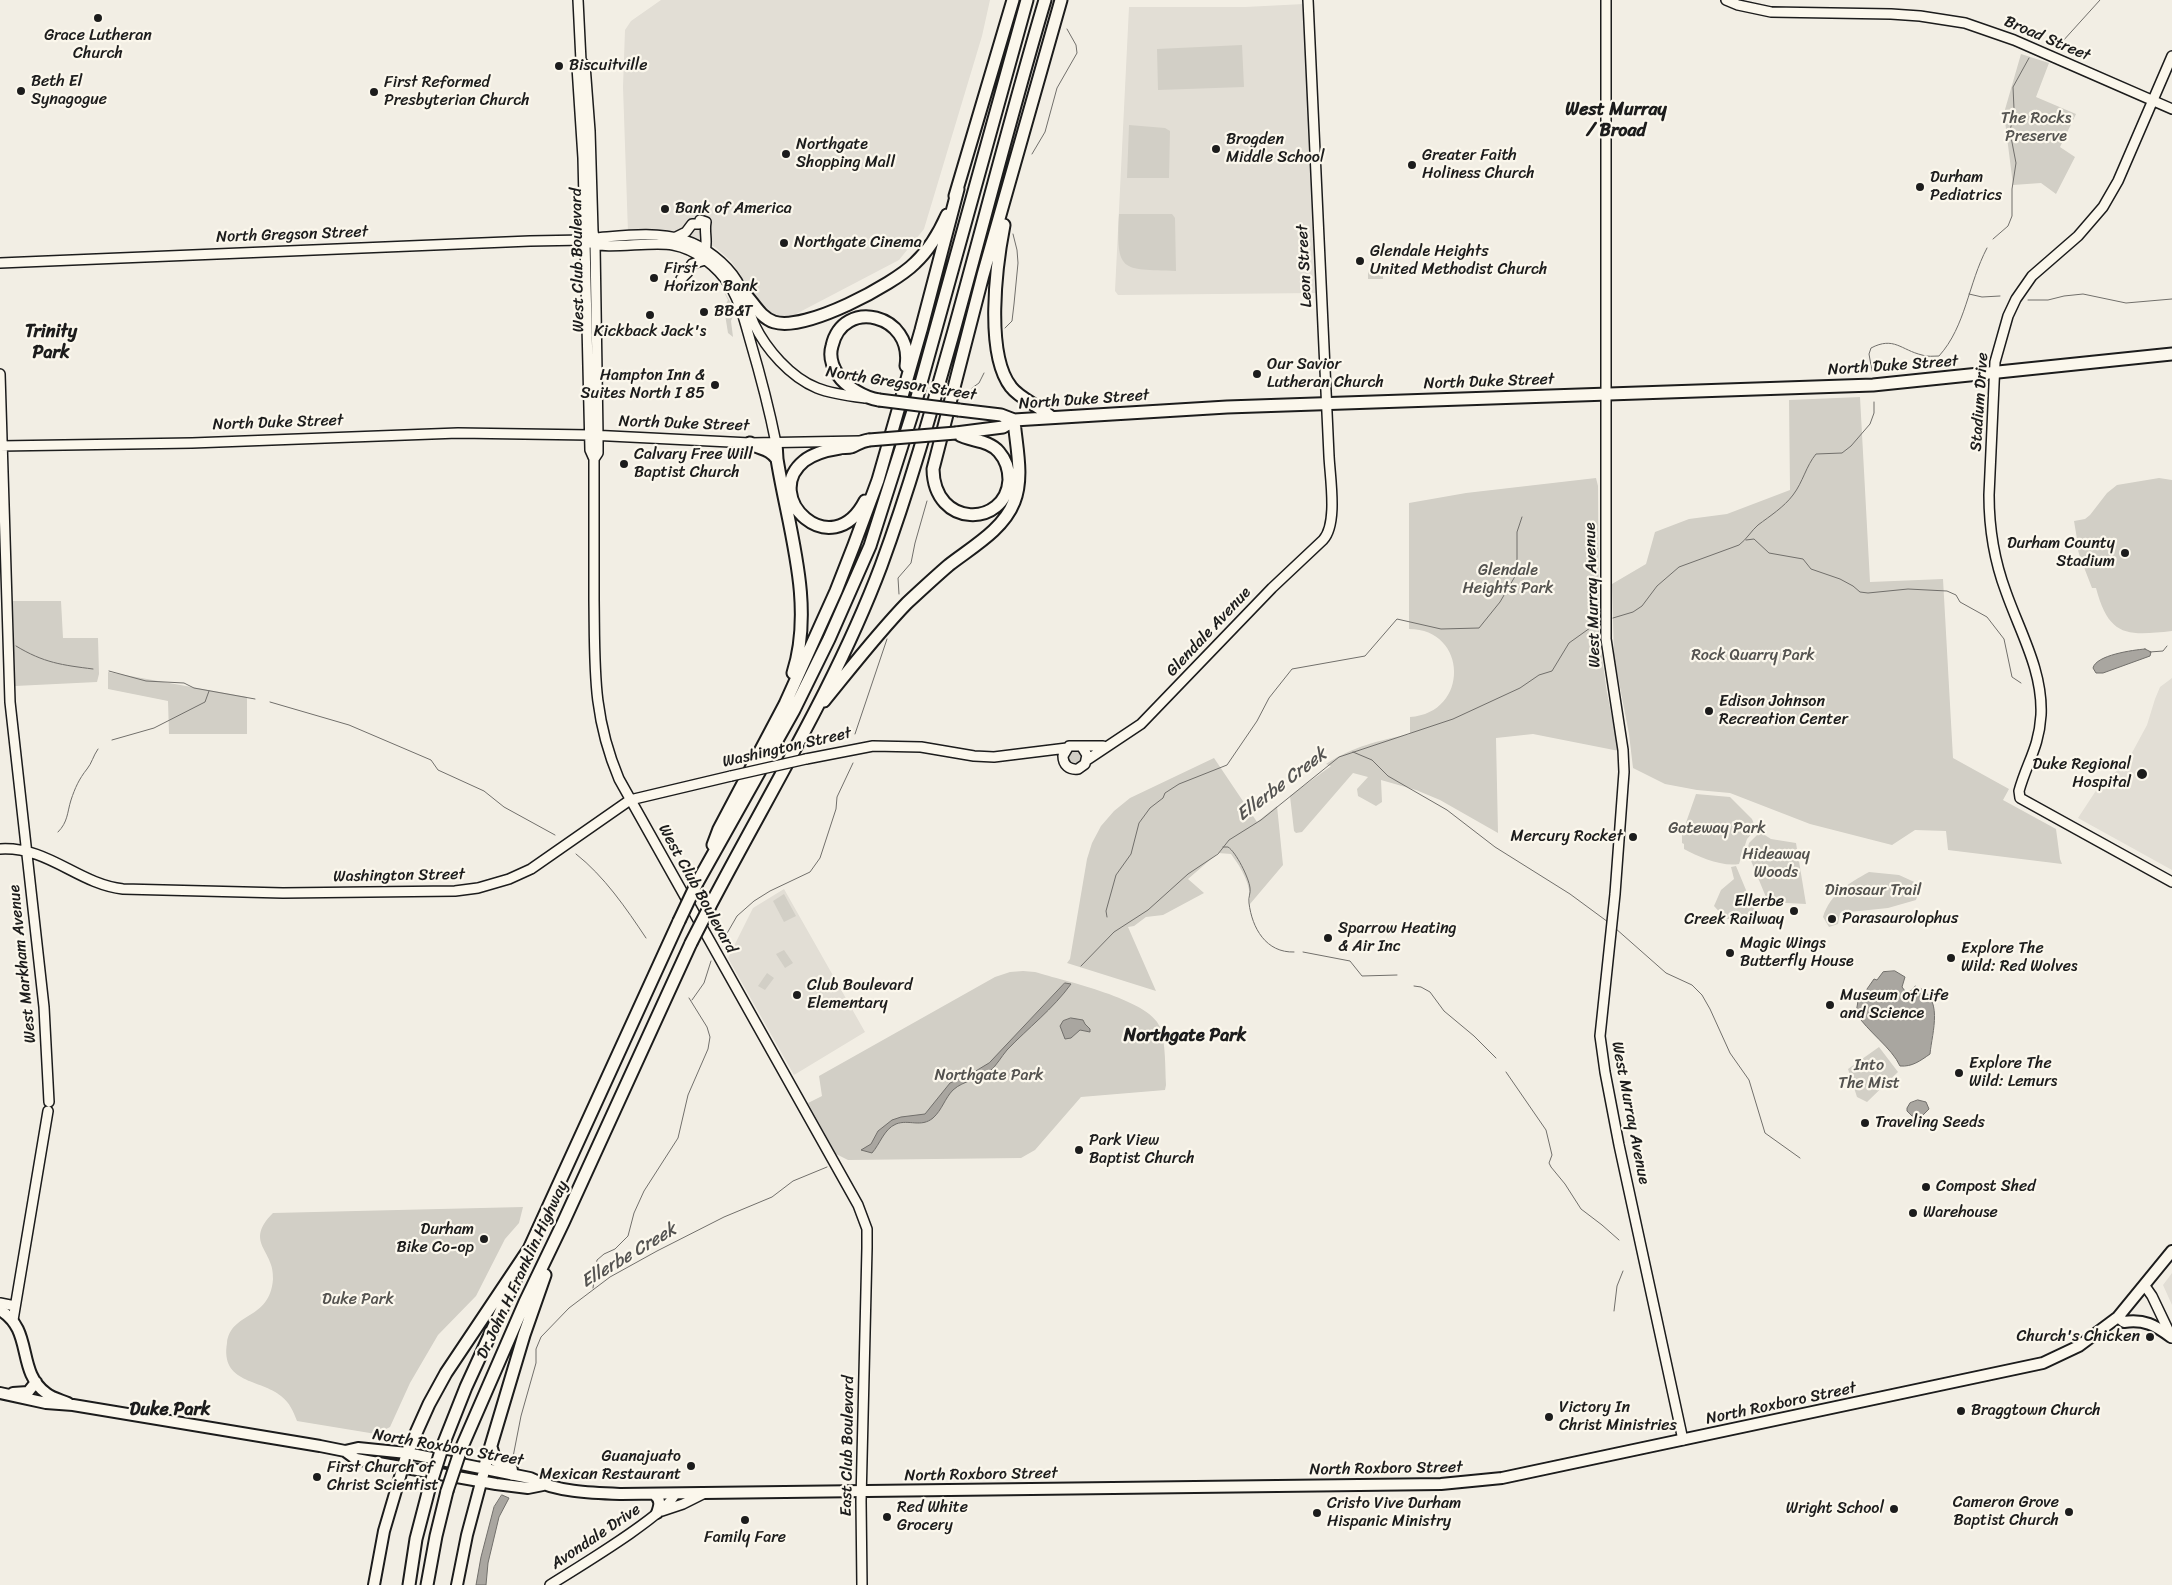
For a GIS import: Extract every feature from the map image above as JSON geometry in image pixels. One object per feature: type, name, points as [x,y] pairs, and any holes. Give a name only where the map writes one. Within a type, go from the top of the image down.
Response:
[{"type":"highway","points":[[704,869],[719,829],[792,688],[836,591],[873,494],[924,321],[958,189],[1013,0]]},
{"type":"highway","points":[[407,1454],[429,1404],[446,1373],[528,1249],[697,883],[798,701],[829,639],[870,546],[914,408],[1027,0]]},
{"type":"highway","points":[[812,716],[880,568],[909,484],[975,254],[1013,108],[1045,0]]},
{"type":"highway","points":[[956,432],[964,438],[980,441],[992,446],[1001,455],[1008,468],[1008,484],[1005,494],[997,505],[986,512],[968,514],[948,506],[938,494],[933,477],[933,468],[983,275],[1061,0]]},
{"type":"highway","points":[[1014,170],[998,263],[995,325],[998,361],[1012,389],[1042,408],[1051,417]]},
{"type":"highway","points":[[742,291],[751,299],[764,317],[779,324],[810,319],[864,296],[896,279],[922,256],[937,236],[958,189]]},
{"type":"highway","points":[[875,399],[840,378],[833,366],[830,353],[833,340],[848,322],[870,316],[892,325],[901,335],[905,344],[906,380]]},
{"type":"highway","name":"North Duke Street","points":[[864,441],[1003,427],[1014,420],[1051,417],[1218,407],[1873,385],[2172,354]]},
{"type":"highway","name":"North Gregson Street","points":[[875,399],[1001,415],[1014,420]]},
{"type":"highway","points":[[812,716],[894,617],[940,572],[994,530],[1008,514],[1015,501],[1019,485],[1014,420]]},
{"type":"highway","points":[[864,441],[851,447],[824,451],[812,456],[805,460],[796,470],[791,485],[792,500],[803,518],[822,527],[832,527],[848,522],[862,506],[882,460]]},
{"type":"highway","points":[[750,443],[767,449],[777,459]]},
{"type":"highway","points":[[776,443],[777,459],[802,607],[800,646],[780,709]]},
{"type":"highway","name":"Dr John H Franklin Highway","points":[[427,1585],[447,1491],[461,1449],[525,1302],[691,943],[812,716]]},
{"type":"highway","points":[[484,1469],[524,1335],[563,1223]]},
{"type":"highway","name":"Dr John H Franklin Highway","points":[[409,1585],[416,1539],[443,1446],[466,1387],[528,1249]]},
{"type":"highway","points":[[491,1447],[495,1460],[511,1468],[512,1474]]},
{"type":"main road","name":"North Roxboro Street","points":[[0,1393],[46,1403],[73,1405],[345,1451],[358,1448],[407,1454],[530,1478],[544,1485],[605,1494],[861,1492],[1477,1482],[2043,1363],[2079,1346],[2118,1317],[2172,1252]]},
{"type":"main road","points":[[0,1310],[13,1320],[24,1370],[46,1403]]},
{"type":"main road","points":[[2118,1317],[2124,1322],[2149,1323],[2172,1338]]},
{"type":"main road","name":"North Roxboro Street","points":[[0,1393],[25,1393],[34,1385]]},
{"type":"main road","points":[[34,1385],[46,1393],[73,1405]]},
{"type":"main road","name":"North Roxboro Street","points":[[345,1451],[356,1459],[402,1468],[528,1488],[544,1485]]},
{"type":"main road","points":[[374,1585],[384,1531],[407,1454]]},
{"type":"main road","points":[[376,1463],[390,1474],[395,1492]]},
{"type":"main road","points":[[458,1585],[464,1548],[484,1469]]},
{"type":"main road","points":[[654,1494],[658,1498],[660,1505],[657,1513]]},
{"type":"street","name":"West Club Boulevard","points":[[578,0],[581,61],[577,67],[591,241]]},
{"type":"street","name":"Leon Street","points":[[1308,0],[1331,504],[1330,531]]},
{"type":"street","name":"West Murray Avenue","points":[[1606,0],[1606,639],[1623,750],[1624,772],[1615,894],[1600,1036],[1605,1072],[1640,1243],[1683,1440]]},
{"type":"street","name":"Broad Street","points":[[1726,0],[1738,5],[1771,12],[1891,14],[1936,18],[1982,28],[2172,109]]},
{"type":"street","name":"Stadium Drive","points":[[2172,56],[2118,181],[2103,207],[2078,236],[2032,276],[2016,299],[2003,330],[1994,373],[1989,495],[1991,536],[1995,559],[2035,670],[2041,702],[2038,739],[2019,793],[2020,798],[2172,882]]},
{"type":"street","name":"West Club Boulevard","points":[[581,61],[585,65],[588,96],[594,435],[590,450],[594,459],[596,700],[606,748],[630,800],[858,1204],[867,1234],[866,1307]]},
{"type":"street","points":[[578,77],[584,83],[588,96]]},
{"type":"street","points":[[676,237],[686,232],[692,224],[706,222],[705,235],[708,244],[705,255],[692,264],[688,272],[681,279]]},
{"type":"street","name":"North Gregson Street","points":[[0,263],[591,241],[651,235],[676,237],[693,243],[705,255],[727,281],[740,306],[765,391],[776,443]]},
{"type":"street","name":"North Gregson Street","points":[[591,241],[667,244],[682,247],[719,261],[733,276],[742,291],[754,323],[766,344],[791,371],[816,387],[835,393],[875,399]]},
{"type":"street","name":"West Markham Avenue","points":[[0,374],[9,697],[44,1008],[48,1107],[13,1320]]},
{"type":"street","name":"North Duke Street","points":[[1,446],[192,443],[458,434],[594,435],[750,443],[864,441]]},
{"type":"street","name":"Glendale Avenue","points":[[1087,760],[1142,724],[1272,588],[1323,540],[1330,531]]},
{"type":"street","name":"Washington Street","points":[[0,849],[17,848],[26,850],[104,885],[123,889],[283,893],[465,890],[492,885],[531,869],[630,800],[731,776],[859,747],[889,745],[921,746],[982,757],[1067,748]]},
{"type":"street","points":[[1076,745],[1082,747],[1086,752],[1087,760],[1083,766],[1076,769],[1068,767],[1064,761],[1063,754],[1067,748],[1076,745]]},
{"type":"street","name":"Glendale Avenue","points":[[1082,747],[1106,746]]},
{"type":"street","points":[[1045,751],[1064,761]]},
{"type":"street","points":[[2145,1286],[2152,1296],[2172,1338]]},
{"type":"street","points":[[0,1303],[15,1306]]},
{"type":"street","name":"East Club Boulevard","points":[[862,1585],[861,1492],[866,1307]]},
{"type":"street","name":"Avondale Drive","points":[[657,1513],[683,1504],[705,1493]]},
{"type":"street","name":"Avondale Drive","points":[[550,1585],[657,1513],[672,1501],[675,1494]]},
{"type":"shaded area","name":"Northgate Shopping Mall","points":[[661,0],[990,0],[982,36],[924,229],[899,260],[794,315],[773,317],[755,297],[731,261],[715,247],[684,234],[628,233],[623,87],[625,30],[631,21]]},
{"type":"shaded area","name":"Brogden Middle School","points":[[1304,4],[1316,293],[1118,295],[1115,291],[1129,7],[1245,7]]},
{"type":"shaded area","points":[[2145,649],[2151,652],[2150,656],[2103,673],[2096,673],[2093,668],[2096,663],[2108,657],[2124,652]]},
{"type":"shaded area","name":"Duke Regional Hospital","points":[[2172,678],[2172,870],[2078,818],[2099,786],[2127,762],[2147,725],[2160,687]]},
{"type":"shaded area","name":"Club Boulevard Elementary","points":[[784,889],[865,1032],[794,1075],[728,958],[753,908]]},
{"type":"shaded area","points":[[1895,971],[1905,977],[1902,987],[1905,991],[1911,991],[1915,986],[1924,991],[1930,998],[1933,1006],[1934,1025],[1930,1054],[1908,1066],[1900,1066],[1856,1013],[1858,1001],[1867,1000],[1867,989],[1874,979],[1877,980],[1883,972]]},
{"type":"shaded area","points":[[1065,983],[1071,984],[1048,1010],[1007,1050],[992,1069],[986,1074],[953,1090],[933,1118],[919,1123],[906,1122],[896,1124],[885,1133],[872,1153],[861,1150],[871,1144],[878,1131],[892,1120],[925,1114],[950,1083],[989,1063]]},
{"type":"shaded area","points":[[1071,1018],[1083,1020],[1090,1029],[1090,1032],[1080,1030],[1071,1038],[1065,1039],[1060,1026],[1063,1021]]},
{"type":"shaded area","points":[[1918,1100],[1926,1102],[1929,1109],[1921,1117],[1912,1116],[1907,1111],[1910,1103]]},
{"type":"shaded area","points":[[2172,1273],[2172,1305],[2163,1285]]},
{"type":"shaded area","points":[[502,1495],[509,1498],[499,1517],[488,1563],[486,1585],[476,1585],[494,1507]]},
{"type":"green space","points":[[1242,45],[1244,87],[1158,90],[1157,49]]},
{"type":"green space","name":"The Rocks Preserve","points":[[2021,54],[2049,63],[2036,97],[2076,114],[2060,147],[2075,157],[2056,194],[2041,183],[2013,185],[2004,113]]},
{"type":"green space","points":[[1129,125],[1165,128],[1170,131],[1169,178],[1127,178]]},
{"type":"green space","points":[[1119,214],[1172,214],[1175,218],[1176,271],[1143,270],[1126,264],[1121,257],[1119,248]]},
{"type":"green space","points":[[1383,269],[1383,279],[1368,279],[1368,270]]},
{"type":"green space","points":[[722,288],[735,310],[731,321],[733,337],[728,333],[724,308],[728,300]]},
{"type":"green space","name":"Rock Quarry Park","points":[[1860,397],[1870,582],[1943,579],[1953,758],[2009,789],[2003,800],[2056,829],[2062,864],[1948,850],[1946,831],[1915,830],[1892,845],[1810,824],[1730,793],[1697,790],[1665,784],[1633,768],[1629,734],[1614,656],[1612,584],[1646,564],[1655,532],[1689,519],[1727,514],[1790,490],[1789,400]]},
{"type":"green space","name":"Glendale Heights Park","points":[[1596,478],[1598,486],[1599,635],[1607,693],[1619,751],[1533,734],[1496,738],[1498,833],[1440,800],[1416,790],[1381,780],[1382,802],[1376,806],[1358,796],[1357,789],[1368,777],[1353,773],[1302,832],[1296,833],[1294,831],[1290,796],[1331,766],[1326,764],[1336,758],[1366,745],[1410,734],[1410,717],[1430,712],[1443,702],[1452,687],[1454,671],[1451,656],[1442,642],[1428,633],[1409,629],[1409,503],[1466,493]]},
{"type":"green space","name":"Durham County Stadium","points":[[2159,478],[2172,480],[2172,631],[2132,633],[2122,630],[2114,624],[2107,616],[2101,604],[2096,588],[2092,588],[2075,540],[2077,539],[2074,521],[2085,519],[2090,515],[2107,493],[2117,485]]},
{"type":"green space","points":[[13,601],[61,601],[63,638],[98,638],[99,674],[97,682],[15,686]]},
{"type":"green space","points":[[108,672],[247,697],[247,734],[169,734],[168,701],[108,689]]},
{"type":"green space","points":[[1073,747],[1085,753],[1080,766],[1068,764],[1066,753]]},
{"type":"green space","name":"Northgate Park","points":[[1214,758],[1257,822],[1277,806],[1283,865],[1250,904],[1249,890],[1239,865],[1231,854],[1218,853],[1188,879],[1204,893],[1163,915],[1146,917],[1134,926],[1128,927],[1156,991],[1067,963],[1070,959],[1087,859],[1092,843],[1101,826],[1114,811],[1130,798]]},
{"type":"green space","name":"Gateway Park","points":[[1696,794],[1730,797],[1752,819],[1756,829],[1747,839],[1739,864],[1718,863],[1684,849],[1682,834]]},
{"type":"green space","name":"Hideaway Woods","points":[[1760,832],[1771,839],[1796,843],[1806,904],[1768,902],[1747,851],[1749,843]]},
{"type":"green space","points":[[1736,866],[1756,914],[1741,919],[1726,919],[1714,906],[1721,890],[1734,879],[1731,867]]},
{"type":"green space","name":"Dinosaur Trail","points":[[1869,872],[1899,875],[1921,885],[1916,900],[1888,908],[1840,913],[1838,924],[1829,927],[1823,917],[1830,902],[1841,890]]},
{"type":"green space","points":[[784,894],[796,916],[784,922],[773,901]]},
{"type":"green space","points":[[784,950],[793,963],[785,968],[776,954]]},
{"type":"green space","name":"Northgate Park","points":[[1010,972],[1035,972],[1104,992],[1140,1008],[1153,1017],[1160,1027],[1163,1041],[1165,1090],[1081,1097],[1035,1150],[1021,1158],[848,1160],[836,1154],[808,1103],[822,1096],[819,1076],[995,977]]},
{"type":"green space","points":[[767,973],[774,978],[765,990],[758,986]]},
{"type":"green space","name":"Into The Mist","points":[[1879,1047],[1898,1072],[1867,1102],[1857,1097],[1848,1069]]},
{"type":"green space","name":"Duke Park","points":[[523,1207],[519,1223],[505,1239],[476,1296],[438,1335],[410,1383],[390,1427],[376,1434],[297,1421],[289,1404],[281,1396],[244,1379],[230,1366],[226,1356],[230,1333],[235,1325],[265,1302],[270,1292],[273,1279],[272,1269],[260,1239],[264,1223],[273,1213]]},
{"type":"waterway","name":"Ellerbe Creek","points":[[2050,46],[2062,42],[2100,0]]},
{"type":"waterway","points":[[1032,154],[1045,132],[1057,88],[1077,53],[1076,45],[1067,29]]},
{"type":"waterway","name":"Ellerbe Creek","points":[[1993,239],[2008,226],[2012,216],[2012,189],[2016,163],[2010,132],[2014,109],[2013,87],[2029,58]]},
{"type":"waterway","points":[[1005,328],[1012,321],[1018,263],[1013,234]]},
{"type":"waterway","name":"Ellerbe Creek","points":[[1872,371],[1869,354],[1871,348],[1886,343],[1897,345],[1924,356],[1939,356],[1955,332],[1987,248]]},
{"type":"waterway","points":[[1969,294],[1982,297],[2000,296]]},
{"type":"waterway","points":[[2028,300],[2048,300],[2083,294],[2126,303],[2172,299]]},
{"type":"waterway","points":[[972,388],[979,383],[984,373]]},
{"type":"waterway","name":"Ellerbe Creek","points":[[1613,618],[1633,612],[1642,606],[1657,586],[1679,567],[1742,543],[1758,525],[1789,499],[1816,454],[1842,453],[1851,446],[1870,424],[1874,413],[1874,402]]},
{"type":"waterway","points":[[899,594],[898,578],[911,563],[927,501]]},
{"type":"waterway","points":[[1107,917],[1106,911],[1116,875],[1131,854],[1139,823],[1150,808],[1163,798],[1165,793],[1179,784],[1227,765],[1257,721],[1269,698],[1292,669],[1365,656],[1397,619],[1441,629],[1479,628],[1500,602],[1517,573],[1517,532],[1522,517]]},
{"type":"waterway","points":[[1746,540],[1754,539],[1769,553],[1803,559],[1811,569],[1840,579],[1860,592],[1908,589],[1947,591],[1956,595],[1960,602],[1987,617],[2004,639],[2012,677],[2021,683]]},
{"type":"waterway","name":"Ellerbe Creek","points":[[1081,966],[1114,932],[1148,910],[1188,874],[1218,854],[1229,840],[1261,820],[1339,757],[1453,719],[1520,688],[1539,675],[1552,671],[1569,643],[1590,628],[1601,623]]},
{"type":"waterway","points":[[855,734],[887,639]]},
{"type":"waterway","points":[[16,646],[35,656],[53,662],[93,669]]},
{"type":"waterway","points":[[2150,652],[2163,651],[2167,646]]},
{"type":"waterway","points":[[109,671],[146,681],[184,683],[194,688],[255,699]]},
{"type":"waterway","points":[[112,740],[154,728],[205,702],[209,691]]},
{"type":"waterway","points":[[270,702],[349,725],[431,760],[438,770],[484,791],[504,807],[555,835]]},
{"type":"waterway","points":[[58,832],[65,821],[78,784],[98,749]]},
{"type":"waterway","points":[[1353,752],[1372,760],[1388,776],[1447,810],[1495,847],[1570,894],[1608,922]]},
{"type":"waterway","points":[[722,942],[737,916],[754,901],[770,891],[810,872],[820,858],[836,809],[837,797],[853,763]]},
{"type":"waterway","points":[[1223,847],[1228,847],[1231,850],[1245,872],[1250,888],[1249,901],[1251,912],[1257,930],[1268,944],[1284,951],[1294,952]]},
{"type":"waterway","points":[[576,854],[605,882],[646,938]]},
{"type":"waterway","points":[[1615,928],[1666,973],[1692,985],[1702,995],[1730,1053],[1749,1080],[1765,1133],[1800,1158]]},
{"type":"waterway","points":[[1303,952],[1350,961],[1362,976],[1397,975]]},
{"type":"waterway","points":[[692,1000],[704,983],[711,961]]},
{"type":"waterway","points":[[1414,986],[1421,987],[1430,992],[1444,1011],[1474,1036],[1496,1058]]},
{"type":"waterway","points":[[593,1288],[597,1260],[615,1249],[628,1236],[634,1213],[644,1191],[678,1138],[688,1095],[708,1049],[710,1037],[707,1027],[689,998]]},
{"type":"waterway","points":[[1506,1072],[1546,1130],[1552,1155],[1549,1163],[1551,1167],[1565,1184],[1581,1209],[1619,1240]]},
{"type":"waterway","name":"Ellerbe Creek","points":[[512,1462],[521,1416],[536,1363],[536,1349],[541,1337],[569,1308],[610,1277],[657,1251],[724,1217],[772,1197],[793,1181],[827,1167]]},
{"type":"waterway","points":[[1614,1311],[1617,1286],[1623,1271]]},
{"type":"place","name":"Grace Lutheran Church","points":[[98,18]]},
{"type":"place","name":"Biscuitville","points":[[559,66]]},
{"type":"place","name":"Beth El Synagogue","points":[[21,91]]},
{"type":"place","name":"First Reformed Presbyterian Church","points":[[374,92]]},
{"type":"place","name":"Brogden Middle School","points":[[1216,149]]},
{"type":"place","name":"Northgate Shopping Mall","points":[[786,154]]},
{"type":"place","name":"Greater Faith Holiness Church","points":[[1412,165]]},
{"type":"place","name":"Durham Pediatrics","points":[[1920,187]]},
{"type":"place","name":"Bank of America","points":[[665,209]]},
{"type":"place","name":"Northgate Cinema","points":[[784,243]]},
{"type":"place","name":"Glendale Heights United Methodist Church","points":[[1360,261]]},
{"type":"place","name":"First Horizon Bank","points":[[654,278]]},
{"type":"place","name":"BB&T","points":[[704,312]]},
{"type":"place","name":"Kickback Jack's","points":[[650,315]]},
{"type":"place","name":"Our Savior Lutheran Church","points":[[1257,374]]},
{"type":"place","name":"Hampton Inn & Suites North I 85","points":[[715,385]]},
{"type":"place","name":"Calvary Free Will Baptist Church","points":[[624,464]]},
{"type":"place","name":"Durham County Stadium","points":[[2125,553]]},
{"type":"place","name":"Edison Johnson Recreation Center","points":[[1709,711]]},
{"type":"place","name":"Duke Regional Hospital","points":[[2142,774]]},
{"type":"place","name":"Mercury Rocket","points":[[1633,837]]},
{"type":"place","name":"Ellerbe Creek Railway","points":[[1794,911]]},
{"type":"place","name":"Parasaurolophus","points":[[1832,919]]},
{"type":"place","name":"Sparrow Heating & Air Inc","points":[[1328,938]]},
{"type":"place","name":"Magic Wings Butterfly House","points":[[1730,953]]},
{"type":"place","name":"Explore The Wild: Red Wolves","points":[[1951,958]]},
{"type":"place","name":"Club Boulevard Elementary","points":[[797,995]]},
{"type":"place","name":"Museum of Life and Science","points":[[1830,1005]]},
{"type":"place","name":"Explore The Wild: Lemurs","points":[[1959,1073]]},
{"type":"place","name":"Traveling Seeds","points":[[1865,1123]]},
{"type":"place","name":"Park View Baptist Church","points":[[1079,1150]]},
{"type":"place","name":"Compost Shed","points":[[1926,1187]]},
{"type":"place","name":"Warehouse","points":[[1913,1213]]},
{"type":"place","name":"Durham Bike Co-op","points":[[484,1239]]},
{"type":"place","name":"Church's Chicken","points":[[2150,1337]]},
{"type":"place","name":"Braggtown Church","points":[[1961,1411]]},
{"type":"place","name":"Victory In Christ Ministries","points":[[1549,1417]]},
{"type":"place","name":"Guanajuato Mexican Restaurant","points":[[691,1466]]},
{"type":"place","name":"First Church of Christ Scientist","points":[[317,1477]]},
{"type":"place","name":"Wright School","points":[[1894,1509]]},
{"type":"place","name":"Cameron Grove Baptist Church","points":[[2069,1512]]},
{"type":"place","name":"Cristo Vive Durham Hispanic Ministry","points":[[1317,1513]]},
{"type":"place","name":"Red White Grocery","points":[[887,1517]]},
{"type":"place","name":"Family Fare","points":[[745,1520]]},
{"type":"district","name":"West Murray / Broad","points":[[1616,120]]},
{"type":"district","name":"Trinity Park","points":[[51,342]]},
{"type":"district","name":"Northgate Park","points":[[1185,1036]]},
{"type":"district","name":"Duke Park","points":[[170,1410]]}]
